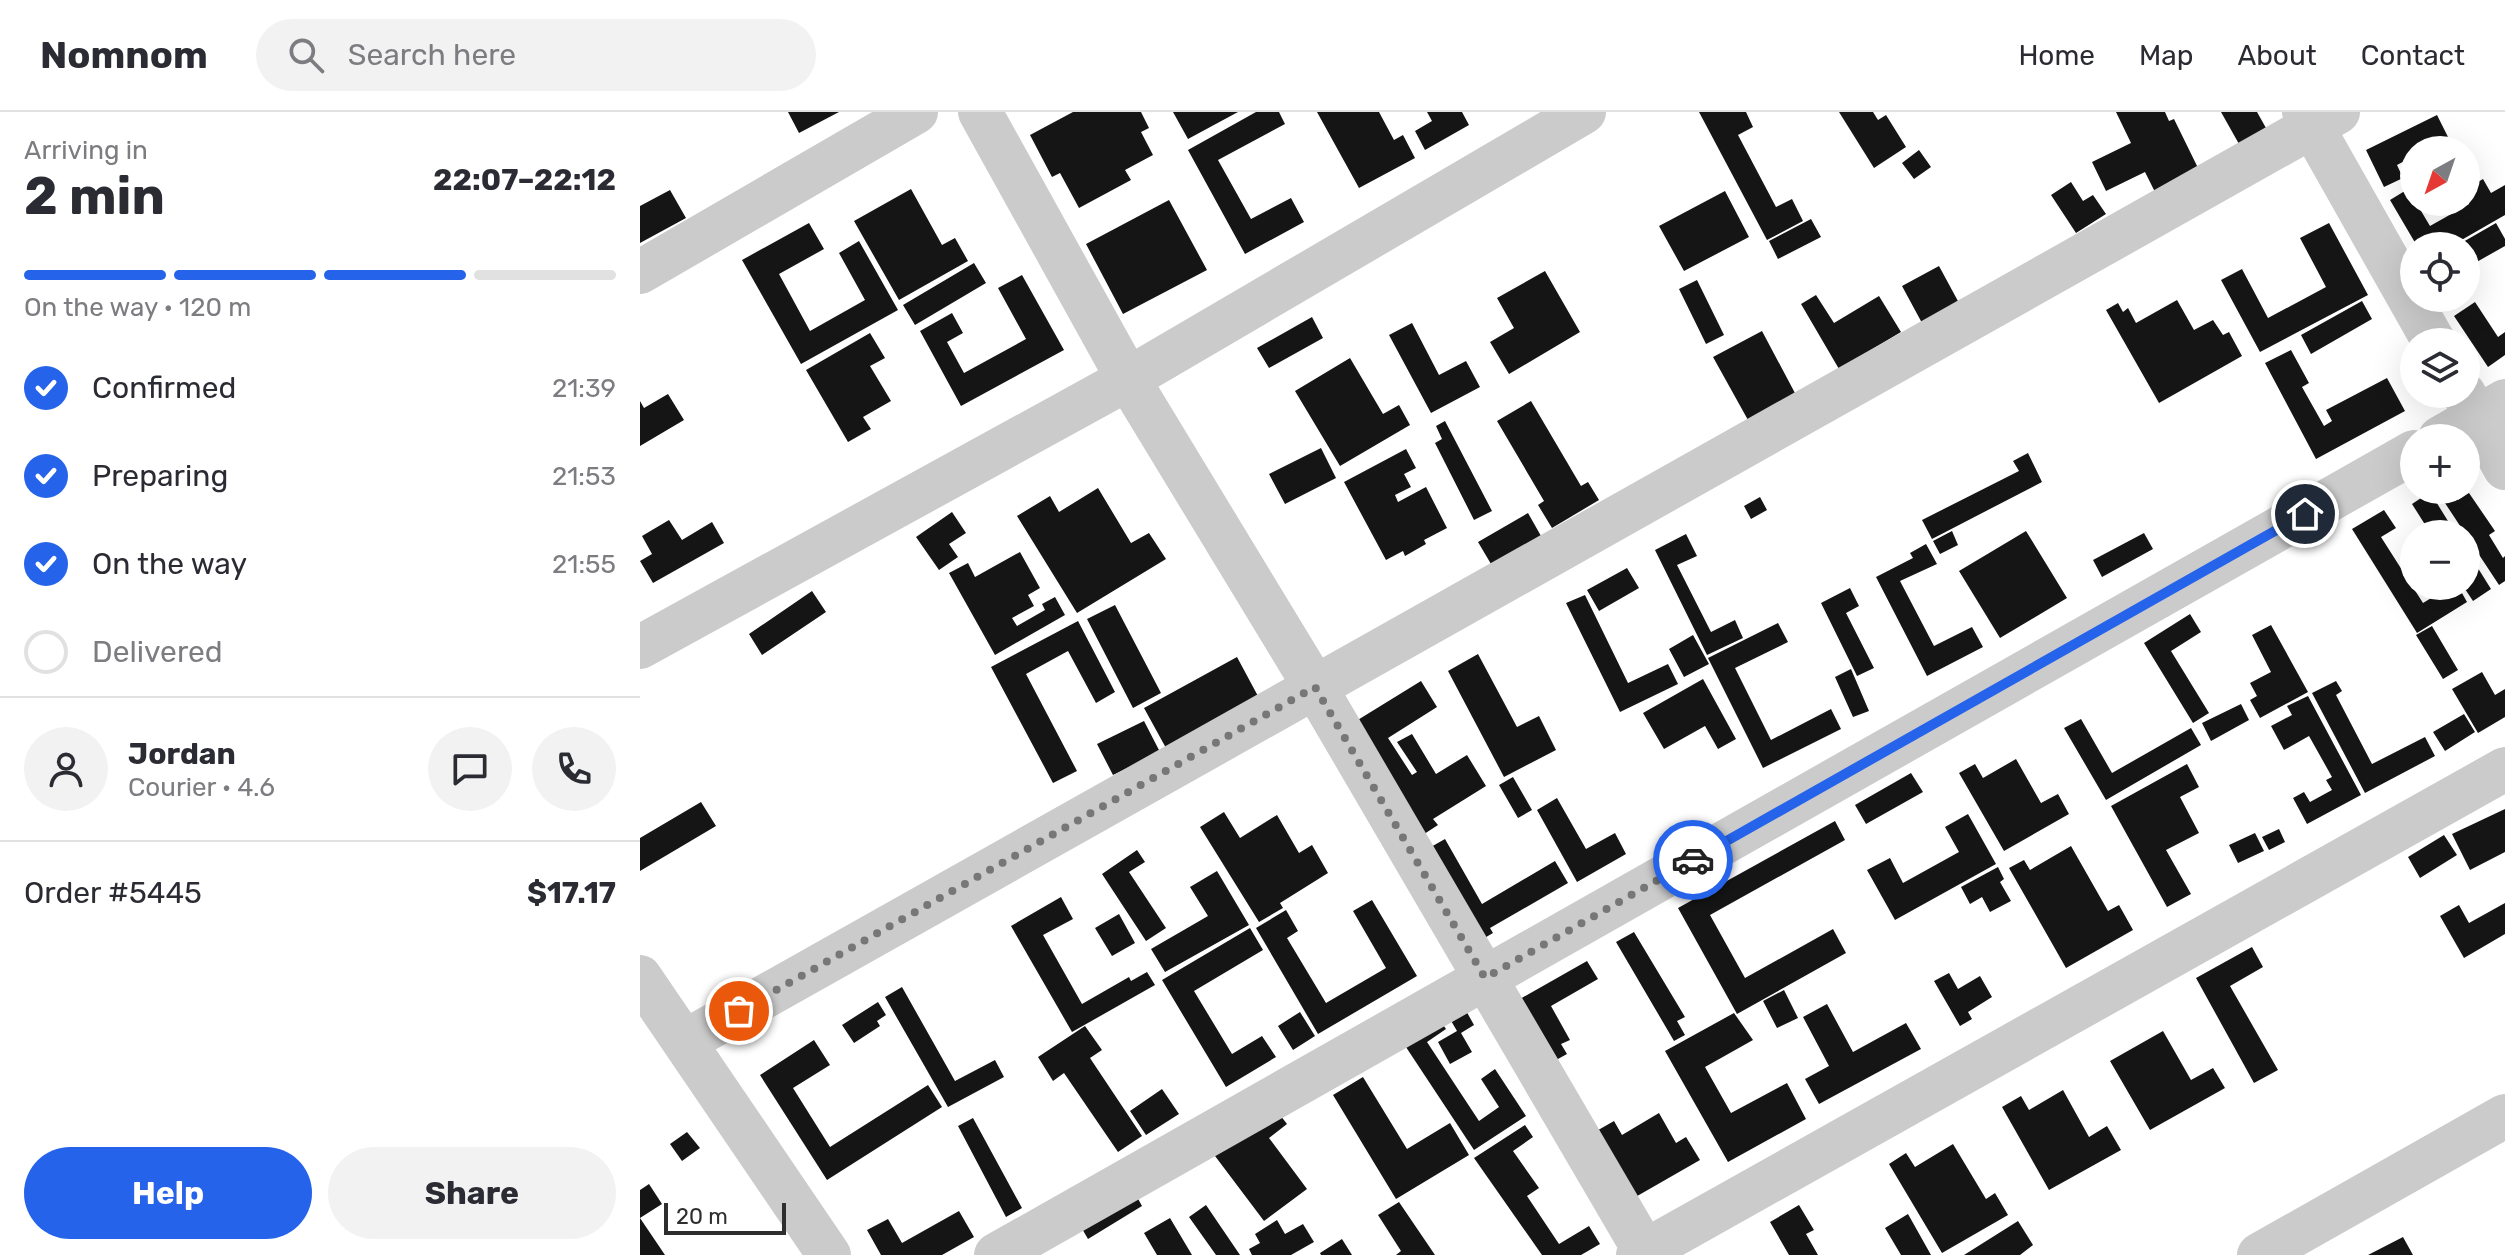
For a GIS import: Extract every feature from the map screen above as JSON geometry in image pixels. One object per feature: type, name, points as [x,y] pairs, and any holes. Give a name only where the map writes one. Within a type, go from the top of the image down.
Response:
[{"type":"street","points":[[640,272],[916,112]]},
{"type":"street","points":[[980,112],[1128,379],[1315,687],[1643,1254],[2505,769]]},
{"type":"street","points":[[640,647],[1128,379],[1584,112]]},
{"type":"street","points":[[684,1042],[2318,117],[2427,328]]},
{"type":"street","points":[[2471,412],[2505,468]]},
{"type":"street","points":[[996,1255],[2400,460]]},
{"type":"street","points":[[640,977],[829,1255]]},
{"type":"street","points":[[2259,1255],[2505,1116]]},
{"type":"building","points":[[788,112],[839,112],[799,133]]},
{"type":"building","points":[[1073,112],[1141,112],[1149,128],[1141,132],[1153,155],[1125,170],[1131,180],[1079,208],[1060,173],[1052,177],[1030,135]]},
{"type":"building","points":[[1173,112],[1238,112],[1188,139]]},
{"type":"building","points":[[1256,112],[1279,112],[1285,124],[1218,160],[1251,219],[1291,198],[1304,222],[1245,254],[1188,150]]},
{"type":"building","points":[[1317,112],[1379,112],[1394,140],[1403,135],[1415,158],[1359,188]]},
{"type":"building","points":[[1427,112],[1462,112],[1469,125],[1425,150],[1415,131],[1432,121]]},
{"type":"building","points":[[1699,112],[1746,112],[1753,127],[1738,135],[1776,207],[1792,199],[1803,221],[1767,240]]},
{"type":"building","points":[[1839,112],[1873,112],[1878,120],[1886,115],[1906,147],[1874,168]]},
{"type":"building","points":[[2116,112],[2165,112],[2169,121],[2174,119],[2199,170],[2155,192],[2145,172],[2106,191],[2092,162],[2131,143]]},
{"type":"building","points":[[2221,112],[2257,112],[2266,128],[2239,144]]},
{"type":"building","points":[[2437,115],[2448,136],[2400,136],[2400,163],[2397,165],[2400,179],[2384,187],[2366,150]]},
{"type":"building","points":[[1919,150],[1931,167],[1914,179],[1902,163]]},
{"type":"building","points":[[2483,179],[2491,193],[2505,185],[2505,215],[2475,232],[2409,232],[2390,200],[2400,194],[2400,216],[2424,216],[2430,226],[2448,216],[2480,216],[2480,181]]},
{"type":"building","points":[[2071,182],[2083,201],[2093,195],[2106,214],[2076,233],[2051,195]]},
{"type":"building","points":[[911,189],[942,245],[955,238],[968,261],[899,300],[854,221]]},
{"type":"building","points":[[670,190],[686,218],[640,243],[640,206]]},
{"type":"building","points":[[1725,191],[1749,237],[1684,271],[1659,226]]},
{"type":"building","points":[[1169,200],[1207,270],[1123,314],[1086,244]]},
{"type":"building","points":[[1811,219],[1821,237],[1778,259],[1769,241]]},
{"type":"building","points":[[809,223],[824,249],[779,274],[810,331],[865,300],[839,253],[859,241],[898,310],[801,364],[742,260]]},
{"type":"building","points":[[2329,223],[2368,295],[2260,352],[2221,280],[2242,269],[2268,318],[2326,287],[2300,238]]},
{"type":"building","points":[[2496,223],[2505,239],[2505,246],[2480,260],[2480,232]]},
{"type":"building","points":[[974,263],[986,283],[915,325],[903,305]]},
{"type":"building","points":[[1939,266],[1959,303],[1922,323],[1902,286]]},
{"type":"building","points":[[1545,271],[1580,332],[1509,374],[1490,342],[1514,328],[1497,298]]},
{"type":"building","points":[[1022,275],[1064,350],[961,406],[920,331],[952,313],[963,333],[947,342],[964,373],[1026,339],[998,288]]},
{"type":"building","points":[[1697,280],[1724,335],[1706,344],[1679,289]]},
{"type":"building","points":[[1816,295],[1834,323],[1879,296],[1901,332],[1839,369],[1801,304]]},
{"type":"building","points":[[2177,300],[2194,330],[2213,320],[2223,335],[2229,332],[2242,356],[2159,403],[2106,310],[2118,303],[2123,312],[2128,308],[2136,323]]},
{"type":"building","points":[[2362,301],[2372,319],[2311,354],[2301,335]]},
{"type":"building","points":[[2480,310],[2498,337],[2505,332],[2505,355],[2488,367],[2480,355],[2480,328],[2462,328],[2454,316],[2460,312]]},
{"type":"building","points":[[1312,317],[1323,338],[1269,368],[1257,348]]},
{"type":"building","points":[[1412,323],[1439,375],[1466,361],[1480,387],[1431,413],[1389,335]]},
{"type":"building","points":[[1762,331],[1796,395],[1748,420],[1713,357]]},
{"type":"building","points":[[870,333],[885,358],[870,366],[891,401],[863,417],[871,429],[848,442],[806,370]]},
{"type":"building","points":[[2291,350],[2309,383],[2302,387],[2324,426],[2332,421],[2326,410],[2387,378],[2400,402],[2400,408],[2405,411],[2316,459],[2265,363]]},
{"type":"building","points":[[1350,358],[1383,414],[1399,405],[1410,425],[1340,466],[1295,391]]},
{"type":"building","points":[[668,394],[684,420],[640,446],[640,401],[644,408]]},
{"type":"building","points":[[1531,401],[1581,486],[1588,482],[1599,500],[1552,528],[1538,505],[1544,501],[1497,421]]},
{"type":"building","points":[[1445,421],[1492,511],[1474,520],[1435,443],[1442,439],[1436,426]]},
{"type":"building","points":[[1321,448],[1336,478],[1285,504],[1269,474]]},
{"type":"building","points":[[1406,449],[1416,468],[1404,474],[1411,487],[1395,495],[1398,502],[1426,487],[1447,528],[1424,540],[1426,544],[1405,556],[1403,551],[1386,560],[1344,482]]},
{"type":"building","points":[[2028,453],[2042,482],[1932,539],[1922,520],[2019,471],[2013,461]]},
{"type":"building","points":[[1098,488],[1131,543],[1149,533],[1166,559],[1077,613],[1017,516],[1050,496],[1059,512]]},
{"type":"building","points":[[1760,497],[1767,510],[1751,519],[1744,506]]},
{"type":"building","points":[[2412,504],[2437,504],[2447,520],[2422,520]]},
{"type":"building","points":[[2446,504],[2477,504],[2495,531],[2489,535],[2503,558],[2505,556],[2505,581],[2499,585],[2480,556],[2480,520],[2456,520]]},
{"type":"building","points":[[2384,510],[2396,528],[2381,537],[2400,567],[2400,600],[2467,602],[2417,633],[2352,529]]},
{"type":"building","points":[[952,512],[966,533],[949,544],[958,557],[939,570],[916,537]]},
{"type":"building","points":[[1528,513],[1541,536],[1491,564],[1478,542]]},
{"type":"building","points":[[669,520],[682,540],[712,522],[724,543],[653,583],[640,561],[652,554],[642,536]]},
{"type":"building","points":[[1952,531],[1958,545],[1940,554],[1933,541]]},
{"type":"building","points":[[2026,531],[2067,598],[2000,638],[1959,571]]},
{"type":"building","points":[[2144,533],[2153,549],[2102,577],[2093,560]]},
{"type":"building","points":[[1686,534],[1697,556],[1677,565],[1711,632],[1735,620],[1743,638],[1707,655],[1655,550]]},
{"type":"building","points":[[1926,544],[1937,564],[1900,581],[1934,646],[1972,627],[1983,647],[1927,676],[1876,577],[1913,558],[1910,553]]},
{"type":"building","points":[[1020,552],[1040,588],[1028,595],[1034,606],[1012,618],[1017,626],[1045,610],[1042,604],[1055,597],[1065,615],[995,655],[949,573],[968,563],[975,577]]},
{"type":"building","points":[[1627,568],[1639,588],[1599,611],[1587,590]]},
{"type":"building","points":[[2480,571],[2491,589],[2480,596]]},
{"type":"building","points":[[1850,588],[1859,606],[1846,613],[1874,668],[1857,676],[1821,603]]},
{"type":"building","points":[[812,591],[826,612],[762,655],[749,634]]},
{"type":"building","points":[[1585,595],[1628,683],[1668,664],[1678,684],[1620,712],[1566,603]]},
{"type":"building","points":[[1115,605],[1161,693],[1133,708],[1087,619]]},
{"type":"building","points":[[2190,614],[2201,632],[2171,651],[2209,713],[2193,723],[2144,643]]},
{"type":"building","points":[[1078,621],[1115,692],[1096,703],[1068,651],[1026,674],[1077,771],[1053,783],[991,667]]},
{"type":"building","points":[[1778,623],[1788,642],[1735,668],[1771,740],[1831,709],[1841,729],[1763,768],[1708,658]]},
{"type":"building","points":[[2271,625],[2308,692],[2260,718],[2250,700],[2257,696],[2250,683],[2271,672],[2252,635]]},
{"type":"building","points":[[2432,626],[2458,670],[2443,679],[2416,635]]},
{"type":"building","points":[[1693,635],[1709,664],[1684,677],[1669,649]]},
{"type":"building","points":[[1478,654],[1517,727],[1539,716],[1556,750],[1504,777],[1448,671]]},
{"type":"building","points":[[1237,657],[1259,698],[1166,748],[1144,708]]},
{"type":"building","points":[[1851,669],[1869,711],[1853,717],[1835,677]]},
{"type":"building","points":[[2482,672],[2495,695],[2505,689],[2505,717],[2478,733],[2452,689]]},
{"type":"building","points":[[1703,679],[1736,739],[1718,749],[1705,726],[1664,749],[1643,713]]},
{"type":"building","points":[[1421,681],[1437,707],[1388,738],[1412,775],[1417,772],[1397,742],[1412,734],[1436,774],[1467,755],[1486,786],[1433,819],[1438,825],[1418,838],[1348,726]]},
{"type":"building","points":[[2336,681],[2342,691],[2336,695],[2372,764],[2425,737],[2435,756],[2365,793],[2312,693]]},
{"type":"building","points":[[2308,696],[2361,795],[2307,824],[2293,798],[2304,792],[2310,802],[2332,790],[2326,780],[2332,777],[2309,736],[2284,750],[2271,726],[2292,715],[2287,706]]},
{"type":"building","points":[[2241,704],[2249,720],[2211,741],[2202,723]]},
{"type":"building","points":[[2464,714],[2475,732],[2445,751],[2433,732]]},
{"type":"building","points":[[2081,719],[2112,773],[2191,728],[2201,745],[2106,800],[2064,728]]},
{"type":"building","points":[[1144,721],[1160,752],[1113,775],[1097,744]]},
{"type":"building","points":[[2016,759],[2041,803],[2058,794],[2069,814],[2004,851],[1959,773],[1975,764],[1983,778]]},
{"type":"building","points":[[2187,764],[2199,787],[2180,797],[2199,833],[2166,850],[2191,894],[2167,907],[2111,806]]},
{"type":"building","points":[[1911,773],[1923,792],[1866,824],[1855,805]]},
{"type":"building","points":[[1513,777],[1532,810],[1518,818],[1499,785]]},
{"type":"building","points":[[1557,798],[1586,849],[1615,833],[1626,854],[1577,882],[1537,810]]},
{"type":"building","points":[[701,802],[716,826],[640,871],[640,838]]},
{"type":"building","points":[[2505,809],[2505,852],[2470,870],[2452,834]]},
{"type":"building","points":[[1224,812],[1240,838],[1277,815],[1299,853],[1312,845],[1328,873],[1280,903],[1283,908],[1259,922],[1200,827]]},
{"type":"building","points":[[1968,814],[1996,864],[1895,920],[1867,870],[1890,858],[1903,883],[1959,852],[1945,827]]},
{"type":"building","points":[[1835,821],[1845,840],[1710,915],[1745,978],[1833,929],[1846,953],[1737,1014],[1678,908]]},
{"type":"building","points":[[2279,829],[2285,842],[2269,850],[2262,837]]},
{"type":"building","points":[[2255,833],[2264,851],[2238,863],[2229,845]]},
{"type":"building","points":[[2444,835],[2457,855],[2420,878],[2408,857]]},
{"type":"building","points":[[1445,839],[1482,904],[1555,861],[1568,883],[1490,928],[1493,933],[1476,943],[1422,852]]},
{"type":"building","points":[[2071,846],[2108,911],[2119,905],[2133,930],[2066,968],[2009,868],[2024,860],[2030,870]]},
{"type":"building","points":[[1137,850],[1145,862],[1129,872],[1166,928],[1146,941],[1102,874]]},
{"type":"building","points":[[1998,867],[2004,879],[2000,882],[2011,901],[1990,912],[1982,897],[1970,904],[1961,887]]},
{"type":"building","points":[[1217,871],[1249,925],[1165,972],[1151,949],[1208,916],[1190,887]]},
{"type":"building","points":[[1061,897],[1073,919],[1043,935],[1082,1004],[1129,977],[1131,981],[1147,972],[1155,985],[1072,1032],[1011,926]]},
{"type":"building","points":[[1372,900],[1417,976],[1318,1034],[1256,928],[1286,910],[1298,931],[1287,938],[1326,1003],[1386,968],[1353,911]]},
{"type":"building","points":[[2505,903],[2505,934],[2464,958],[2440,916],[2459,905],[2469,923]]},
{"type":"building","points":[[1119,914],[1135,943],[1112,956],[1095,928]]},
{"type":"building","points":[[1250,928],[1263,950],[1194,991],[1232,1054],[1262,1036],[1276,1057],[1226,1087],[1162,980]]},
{"type":"building","points":[[1634,932],[1685,1017],[1677,1021],[1685,1035],[1674,1041],[1616,942]]},
{"type":"building","points":[[2252,947],[2263,967],[2230,986],[2278,1070],[2254,1083],[2196,978]]},
{"type":"building","points":[[1587,961],[1598,979],[1551,1006],[1570,1040],[1561,1044],[1567,1054],[1547,1065],[1511,1004]]},
{"type":"building","points":[[1949,973],[1958,989],[1980,976],[1992,997],[1968,1012],[1972,1019],[1960,1026],[1934,981]]},
{"type":"building","points":[[902,987],[955,1081],[995,1060],[1004,1077],[948,1107],[885,997]]},
{"type":"building","points":[[1784,990],[1798,1018],[1777,1028],[1763,1001]]},
{"type":"building","points":[[1459,998],[1474,1025],[1461,1033],[1472,1052],[1450,1064],[1438,1042],[1457,1031],[1443,1007]]},
{"type":"building","points":[[878,1002],[886,1015],[877,1021],[880,1026],[854,1043],[842,1025]]},
{"type":"building","points":[[1827,1004],[1853,1052],[1906,1023],[1921,1049],[1819,1104],[1805,1079],[1829,1066],[1803,1017]]},
{"type":"building","points":[[1434,1011],[1446,1029],[1427,1042],[1479,1121],[1499,1107],[1481,1079],[1495,1069],[1526,1116],[1474,1150],[1398,1035]]},
{"type":"building","points":[[1300,1012],[1315,1036],[1293,1050],[1278,1026]]},
{"type":"building","points":[[1734,1013],[1753,1040],[1705,1067],[1731,1113],[1787,1083],[1806,1119],[1728,1162],[1665,1051]]},
{"type":"building","points":[[1085,1026],[1102,1050],[1090,1058],[1142,1136],[1118,1152],[1064,1073],[1053,1081],[1038,1057]]},
{"type":"building","points":[[2163,1031],[2191,1080],[2213,1068],[2225,1088],[2150,1130],[2110,1061]]},
{"type":"building","points":[[814,1040],[830,1065],[793,1088],[830,1147],[928,1085],[942,1107],[827,1180],[760,1075]]},
{"type":"building","points":[[1363,1077],[1407,1149],[1450,1123],[1469,1155],[1396,1199],[1333,1095]]},
{"type":"building","points":[[1162,1089],[1179,1114],[1146,1135],[1130,1111]]},
{"type":"building","points":[[2063,1090],[2089,1137],[2107,1126],[2121,1150],[2049,1190],[2002,1107],[2021,1096],[2029,1110]]},
{"type":"building","points":[[1273,1106],[1287,1124],[1269,1138],[1307,1189],[1264,1221],[1212,1152]]},
{"type":"building","points":[[1659,1113],[1676,1143],[1686,1137],[1700,1160],[1632,1199],[1593,1133],[1614,1121],[1622,1135]]},
{"type":"building","points":[[973,1118],[1022,1208],[1006,1217],[958,1126]]},
{"type":"building","points":[[1525,1125],[1533,1137],[1513,1151],[1539,1188],[1527,1196],[1559,1244],[1589,1226],[1600,1244],[1581,1255],[1542,1255],[1474,1158]]},
{"type":"building","points":[[687,1132],[700,1148],[682,1161],[670,1144]]},
{"type":"building","points":[[1953,1144],[1986,1199],[1995,1193],[2008,1215],[1942,1253],[1889,1164],[1906,1153],[1915,1167]]},
{"type":"building","points":[[649,1184],[662,1204],[640,1218],[640,1190]]},
{"type":"building","points":[[1131,1186],[1142,1206],[1088,1239],[1077,1220]]},
{"type":"building","points":[[1399,1202],[1435,1255],[1396,1255],[1401,1251],[1378,1215]]},
{"type":"building","points":[[1206,1205],[1240,1255],[1216,1255],[1189,1217]]},
{"type":"building","points":[[1799,1205],[1814,1230],[1806,1234],[1818,1255],[1789,1255],[1770,1222]]},
{"type":"building","points":[[959,1211],[974,1237],[942,1255],[881,1255],[867,1230],[888,1219],[902,1243]]},
{"type":"building","points":[[1908,1214],[1931,1255],[1901,1255],[1885,1228]]},
{"type":"building","points":[[640,1218],[665,1255],[640,1255]]},
{"type":"building","points":[[1170,1218],[1192,1255],[1157,1255],[1144,1233]]},
{"type":"building","points":[[1277,1220],[1285,1234],[1303,1224],[1314,1242],[1291,1255],[1252,1255],[1249,1249],[1260,1243],[1255,1234]]},
{"type":"building","points":[[2018,1221],[2033,1245],[2020,1255],[1964,1255]]},
{"type":"building","points":[[2403,1237],[2413,1255],[2368,1255]]},
{"type":"building","points":[[1342,1239],[1352,1255],[1321,1255],[1320,1253]]},
{"type":"way so far","points":[[739,1011],[1315,687],[1485,978],[1693,860]]},
{"type":"route","points":[[1693,860],[2305,514]]}]
